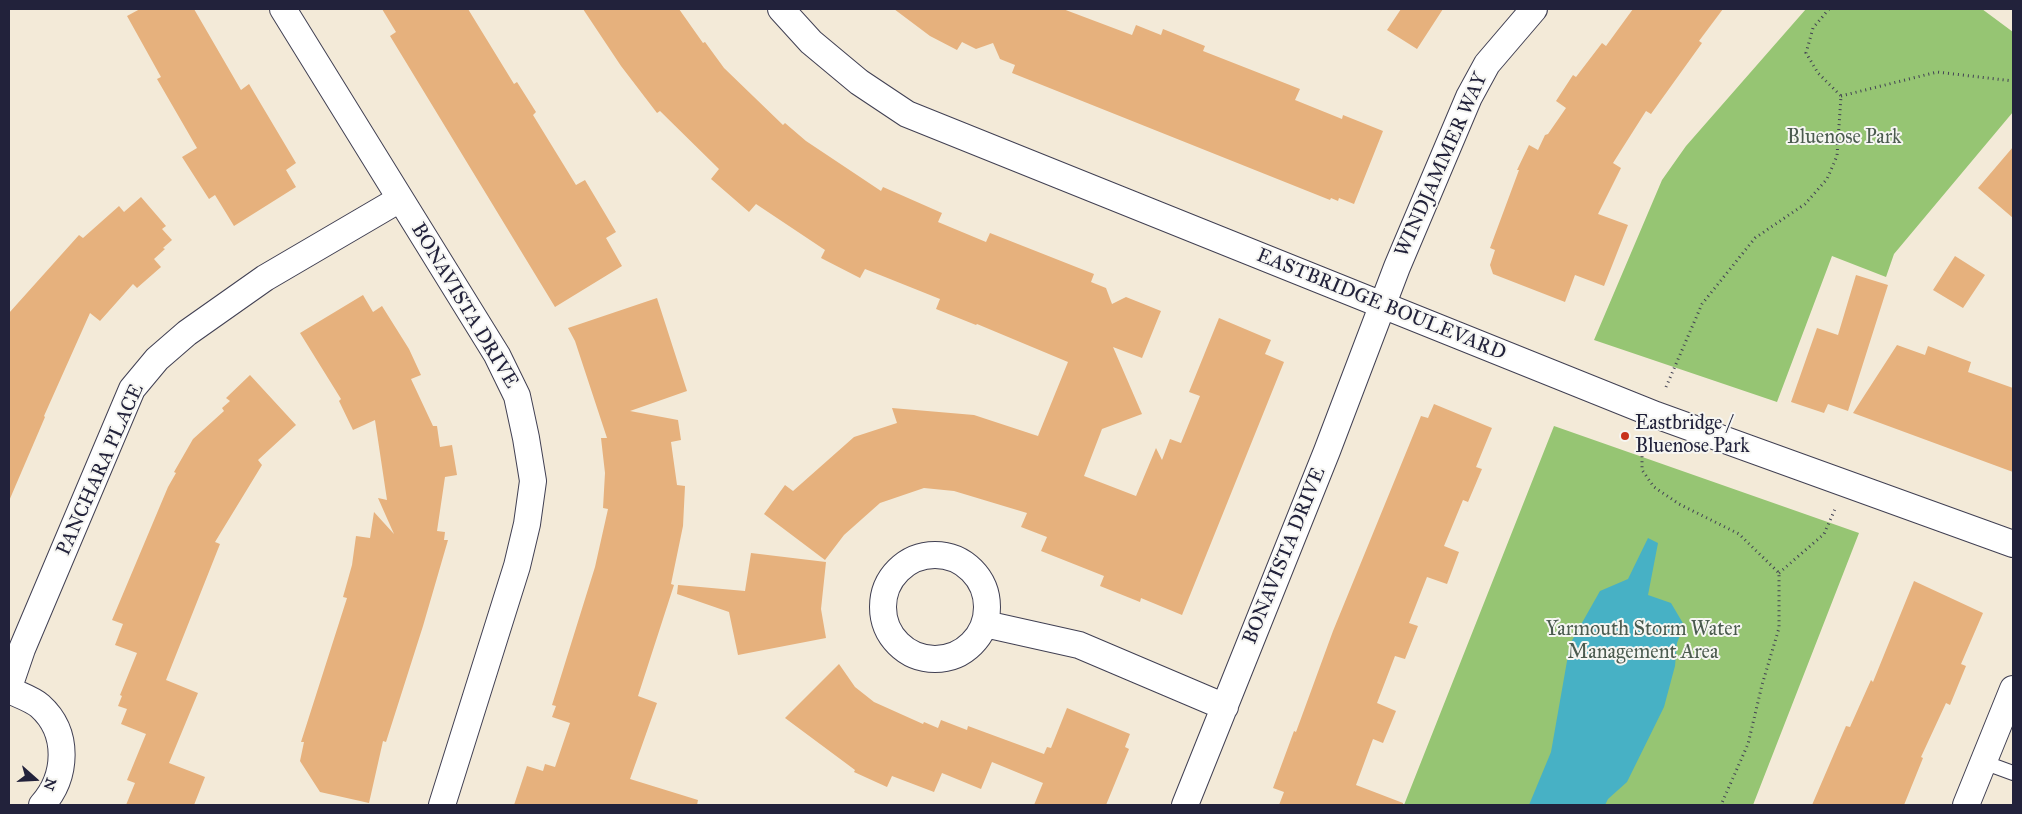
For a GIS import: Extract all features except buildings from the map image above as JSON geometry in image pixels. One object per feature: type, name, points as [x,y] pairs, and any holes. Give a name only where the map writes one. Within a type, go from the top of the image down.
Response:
[{"type":"street","name":"BONAVISTA DRIVE","points":[[283,9],[497,356],[517,396],[526,438],[533,481],[527,524],[517,566],[442,805]]},
{"type":"street","name":"EASTBRIDGE BOULEVARD","points":[[781,9],[811,42],[860,82],[907,114],[1656,415],[2013,544]]},
{"type":"street","name":"WINDJAMMER WAY","points":[[1381,306],[1469,97],[1488,64],[1534,9]]},
{"type":"street","name":"PANCHARA PLACE","points":[[42,805],[50,796],[60,774],[63,760],[59,736],[48,715],[39,705],[9,688],[22,649],[132,389],[157,359],[210,317],[265,278],[400,199]]},
{"type":"street","name":"BONAVISTA DRIVE","points":[[1185,805],[1327,451],[1381,306]]},
{"type":"street","points":[[985,624],[1079,645],[1225,707]]},
{"type":"street","points":[[1966,805],[2013,689]]},
{"type":"lane","points":[[1983,762],[2013,773]]},
{"type":"path","points":[[1665,391],[1702,304],[1755,238],[1805,204],[1827,179],[1837,156],[1841,96],[1818,73],[1806,53],[1813,28],[1829,9]]},
{"type":"path","points":[[1841,96],[1937,72],[1971,74],[2013,81]]},
{"type":"path","points":[[1647,439],[1642,454],[1642,470],[1654,487],[1679,504],[1739,534],[1779,573],[1779,628],[1762,685],[1748,744],[1721,805]]},
{"type":"path","points":[[1779,573],[1824,534],[1847,484]]},
{"type":"green space","name":"Bluenose Park","points":[[1806,9],[1982,9],[2013,32],[2013,112],[1894,254],[1886,277],[1832,256],[1777,402],[1594,340],[1662,180],[1686,146]]},
{"type":"green space","name":"Yarmouth Storm Water Management Area","points":[[1554,426],[1859,533],[1753,805],[1404,805]]},
{"type":"water","points":[[1648,538],[1658,543],[1648,595],[1671,603],[1684,625],[1677,643],[1675,666],[1664,707],[1627,782],[1608,799],[1605,805],[1529,805],[1551,752],[1570,644],[1600,591],[1628,579]]},
{"type":"place","name":"Eastbridge / Bluenose Park","points":[[1625,436]]}]
